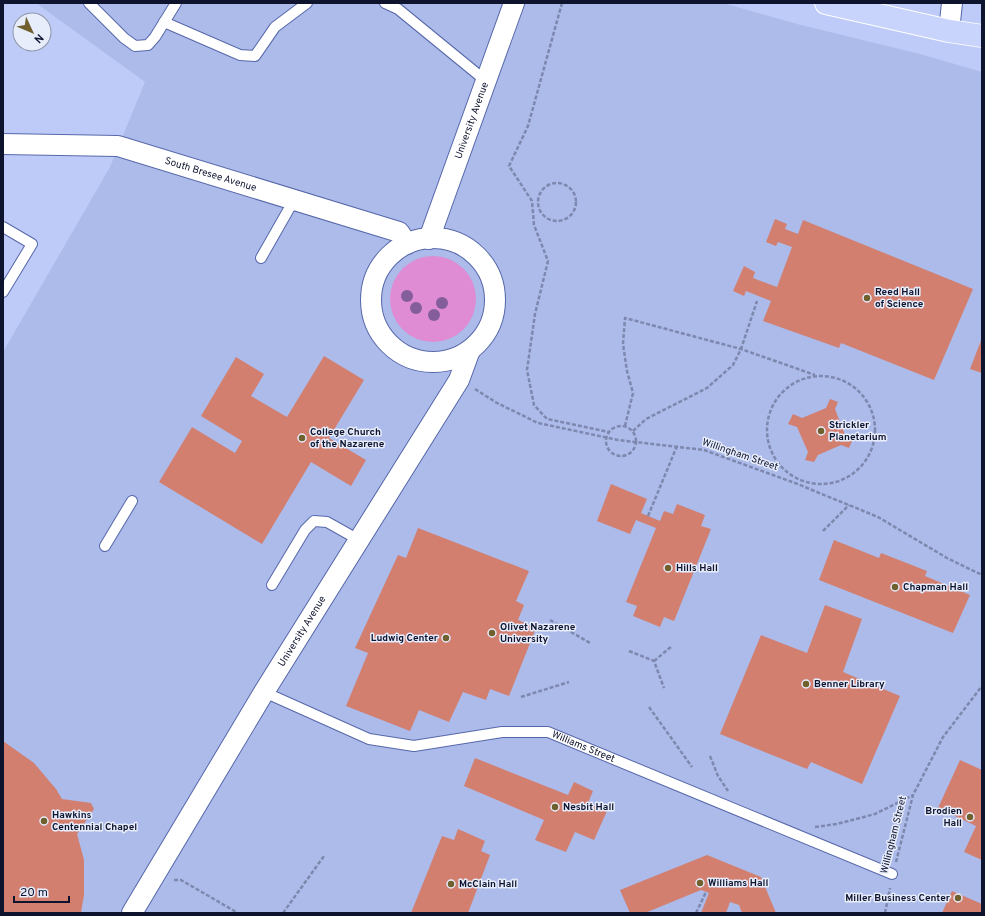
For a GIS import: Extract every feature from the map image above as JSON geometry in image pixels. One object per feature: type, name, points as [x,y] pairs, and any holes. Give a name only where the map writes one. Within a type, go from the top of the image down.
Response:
[{"type":"main road","points":[[826,3],[949,31],[982,36]]},
{"type":"main road","points":[[949,31],[982,43]]},
{"type":"street","name":"University Avenue","points":[[429,239],[514,3]]},
{"type":"street","points":[[949,31],[952,3]]},
{"type":"street","name":"South Bresee Avenue","points":[[3,144],[118,146],[399,232],[407,244]]},
{"type":"street","name":"University Avenue","points":[[429,239],[449,240],[467,249],[482,262],[492,279],[495,299],[492,318],[484,336],[470,350],[452,360],[431,362],[411,359],[393,348],[380,332],[372,313],[372,292],[378,272],[390,256],[407,244],[429,239]]},
{"type":"street","name":"University Avenue","points":[[132,913],[264,692],[459,380],[470,350]]},
{"type":"lane","points":[[89,3],[124,38],[135,46],[148,45],[176,3]]},
{"type":"lane","points":[[164,22],[240,55],[255,56],[275,27],[307,3]]},
{"type":"lane","points":[[385,3],[398,9],[486,81]]},
{"type":"lane","points":[[261,258],[294,200]]},
{"type":"lane","points":[[3,227],[32,244],[3,292]]},
{"type":"lane","points":[[105,546],[132,501]]},
{"type":"lane","points":[[272,585],[305,530],[314,521],[327,522],[359,540]]},
{"type":"lane","name":"Williams Street","points":[[264,692],[369,739],[414,746],[502,732],[548,732],[892,874]]},
{"type":"path","points":[[562,3],[528,126],[509,166],[532,201],[534,225],[548,261],[535,314],[527,370],[534,405],[547,419],[609,432]]},
{"type":"path","points":[[554,183],[566,185],[572,189],[576,201],[572,213],[568,217],[557,221],[551,220],[541,213],[538,201],[542,189],[554,183]]},
{"type":"path","points":[[532,201],[538,201]]},
{"type":"path","points":[[633,431],[646,419],[707,388],[733,365],[741,349],[757,301]]},
{"type":"path","points":[[625,426],[633,393],[627,371],[623,344],[625,318],[741,349],[816,375],[833,376],[849,382],[863,393],[872,408],[876,425],[874,443],[868,459],[856,472],[841,481],[824,484],[807,483],[790,475],[776,461],[768,444],[766,426],[771,407],[782,391],[797,380],[816,375]]},
{"type":"path","name":"Willingham Street","points":[[459,380],[497,403],[538,423],[606,438],[704,450],[805,487],[878,516],[947,558],[982,575]]},
{"type":"path","points":[[625,426],[633,431],[637,442],[634,451],[622,457],[617,457],[609,451],[606,438],[609,432],[616,427],[625,426]]},
{"type":"path","points":[[648,516],[677,446]]},
{"type":"path","points":[[805,487],[807,483]]},
{"type":"path","points":[[823,531],[849,505]]},
{"type":"path","points":[[550,620],[590,643]]},
{"type":"path","points":[[654,661],[672,646]]},
{"type":"path","points":[[629,651],[654,661],[664,688]]},
{"type":"path","points":[[521,696],[569,682]]},
{"type":"path","name":"Willingham Street","points":[[885,913],[892,874],[913,795],[943,737],[982,686]]},
{"type":"path","points":[[649,707],[692,767]]},
{"type":"path","points":[[710,756],[718,776],[730,794]]},
{"type":"path","points":[[808,824],[815,827],[837,824],[875,814],[913,795]]},
{"type":"path","points":[[283,913],[324,856]]},
{"type":"path","points":[[181,880],[238,913]]},
{"type":"path","points":[[696,913],[706,892]]},
{"type":"shaded area","name":"Olivet Nazarene University","points":[[36,3],[723,3],[797,24],[920,54],[982,72],[982,913],[3,913],[3,352],[110,167],[145,82],[52,15],[52,12],[48,12]]},
{"type":"shaded area","points":[[425,256],[441,256],[450,259],[464,268],[473,282],[476,291],[476,307],[473,316],[464,330],[450,339],[441,342],[425,342],[409,335],[402,330],[397,323],[390,307],[390,291],[397,275],[402,268],[409,263]]},
{"type":"building","name":"Reed Hall of Science","points":[[775,219],[787,224],[785,229],[798,234],[803,220],[973,289],[934,380],[841,343],[839,348],[763,321],[771,301],[746,291],[744,296],[733,291],[744,266],[755,272],[753,278],[777,287],[792,247],[778,242],[776,246],[766,242]]},
{"type":"building","points":[[982,338],[982,373],[970,369]]},
{"type":"building","points":[[324,356],[364,380],[329,438],[366,460],[351,486],[311,462],[262,544],[159,482],[192,427],[235,453],[242,441],[201,416],[236,357],[264,374],[251,396],[287,417]]},
{"type":"building","name":"Strickler Planetarium","points":[[830,399],[838,402],[835,409],[845,435],[853,439],[849,448],[841,445],[818,455],[814,462],[805,460],[808,452],[797,427],[788,424],[793,414],[802,418],[826,408]]},
{"type":"building","name":"Hills Hall","points":[[611,484],[647,499],[641,513],[660,521],[664,511],[673,514],[677,504],[705,515],[701,526],[711,529],[674,621],[664,617],[660,627],[633,616],[637,606],[626,602],[656,528],[636,520],[630,534],[597,521]]},
{"type":"building","name":"Ludwig Center","points":[[418,528],[529,571],[516,601],[524,605],[518,620],[536,628],[509,696],[490,689],[486,700],[463,692],[449,722],[419,710],[410,731],[346,706],[368,653],[355,648],[398,555],[406,558]]},
{"type":"building","name":"Chapman Hall","points":[[834,540],[879,558],[881,553],[927,571],[925,576],[970,595],[953,633],[819,580]]},
{"type":"building","name":"Benner Library","points":[[825,605],[862,619],[843,672],[900,696],[862,784],[811,762],[807,769],[720,734],[761,635],[807,653]]},
{"type":"building","name":"Hawkins Centennial Chapel","points":[[3,741],[34,763],[56,789],[62,799],[91,803],[94,809],[77,834],[84,860],[84,895],[81,913],[3,913]]},
{"type":"building","name":"Nesbit Hall","points":[[475,758],[568,795],[574,782],[593,791],[588,803],[607,811],[594,840],[575,832],[566,852],[535,840],[544,820],[464,786]]},
{"type":"building","name":"Brodien Hall","points":[[960,760],[982,770],[982,860],[964,852],[976,826],[938,808]]},
{"type":"building","name":"McClain Hall","points":[[458,829],[485,841],[481,851],[490,855],[468,913],[411,913],[442,836],[454,840]]},
{"type":"building","name":"Williams Hall","points":[[707,855],[761,877],[776,913],[742,913],[739,905],[730,902],[726,913],[701,913],[709,893],[701,890],[645,913],[630,913],[620,890]]},
{"type":"building","name":"Miller Business Center","points":[[952,891],[982,904],[982,913],[942,913]]},
{"type":"place","name":"Reed Hall of Science","points":[[867,298]]},
{"type":"place","name":"Strickler Planetarium","points":[[821,431]]},
{"type":"place","name":"College Church of the Nazarene","points":[[302,438]]},
{"type":"place","name":"Hills Hall","points":[[668,568]]},
{"type":"place","name":"Chapman Hall","points":[[895,587]]},
{"type":"place","name":"Olivet Nazarene University","points":[[492,633]]},
{"type":"place","name":"Ludwig Center","points":[[446,638]]},
{"type":"place","name":"Benner Library","points":[[806,684]]},
{"type":"place","name":"Nesbit Hall","points":[[555,807]]},
{"type":"place","name":"Brodien Hall","points":[[970,817]]},
{"type":"place","name":"Hawkins Centennial Chapel","points":[[44,821]]},
{"type":"place","name":"Williams Hall","points":[[700,883]]},
{"type":"place","name":"McClain Hall","points":[[451,884]]},
{"type":"place","name":"Miller Business Center","points":[[958,898]]}]
